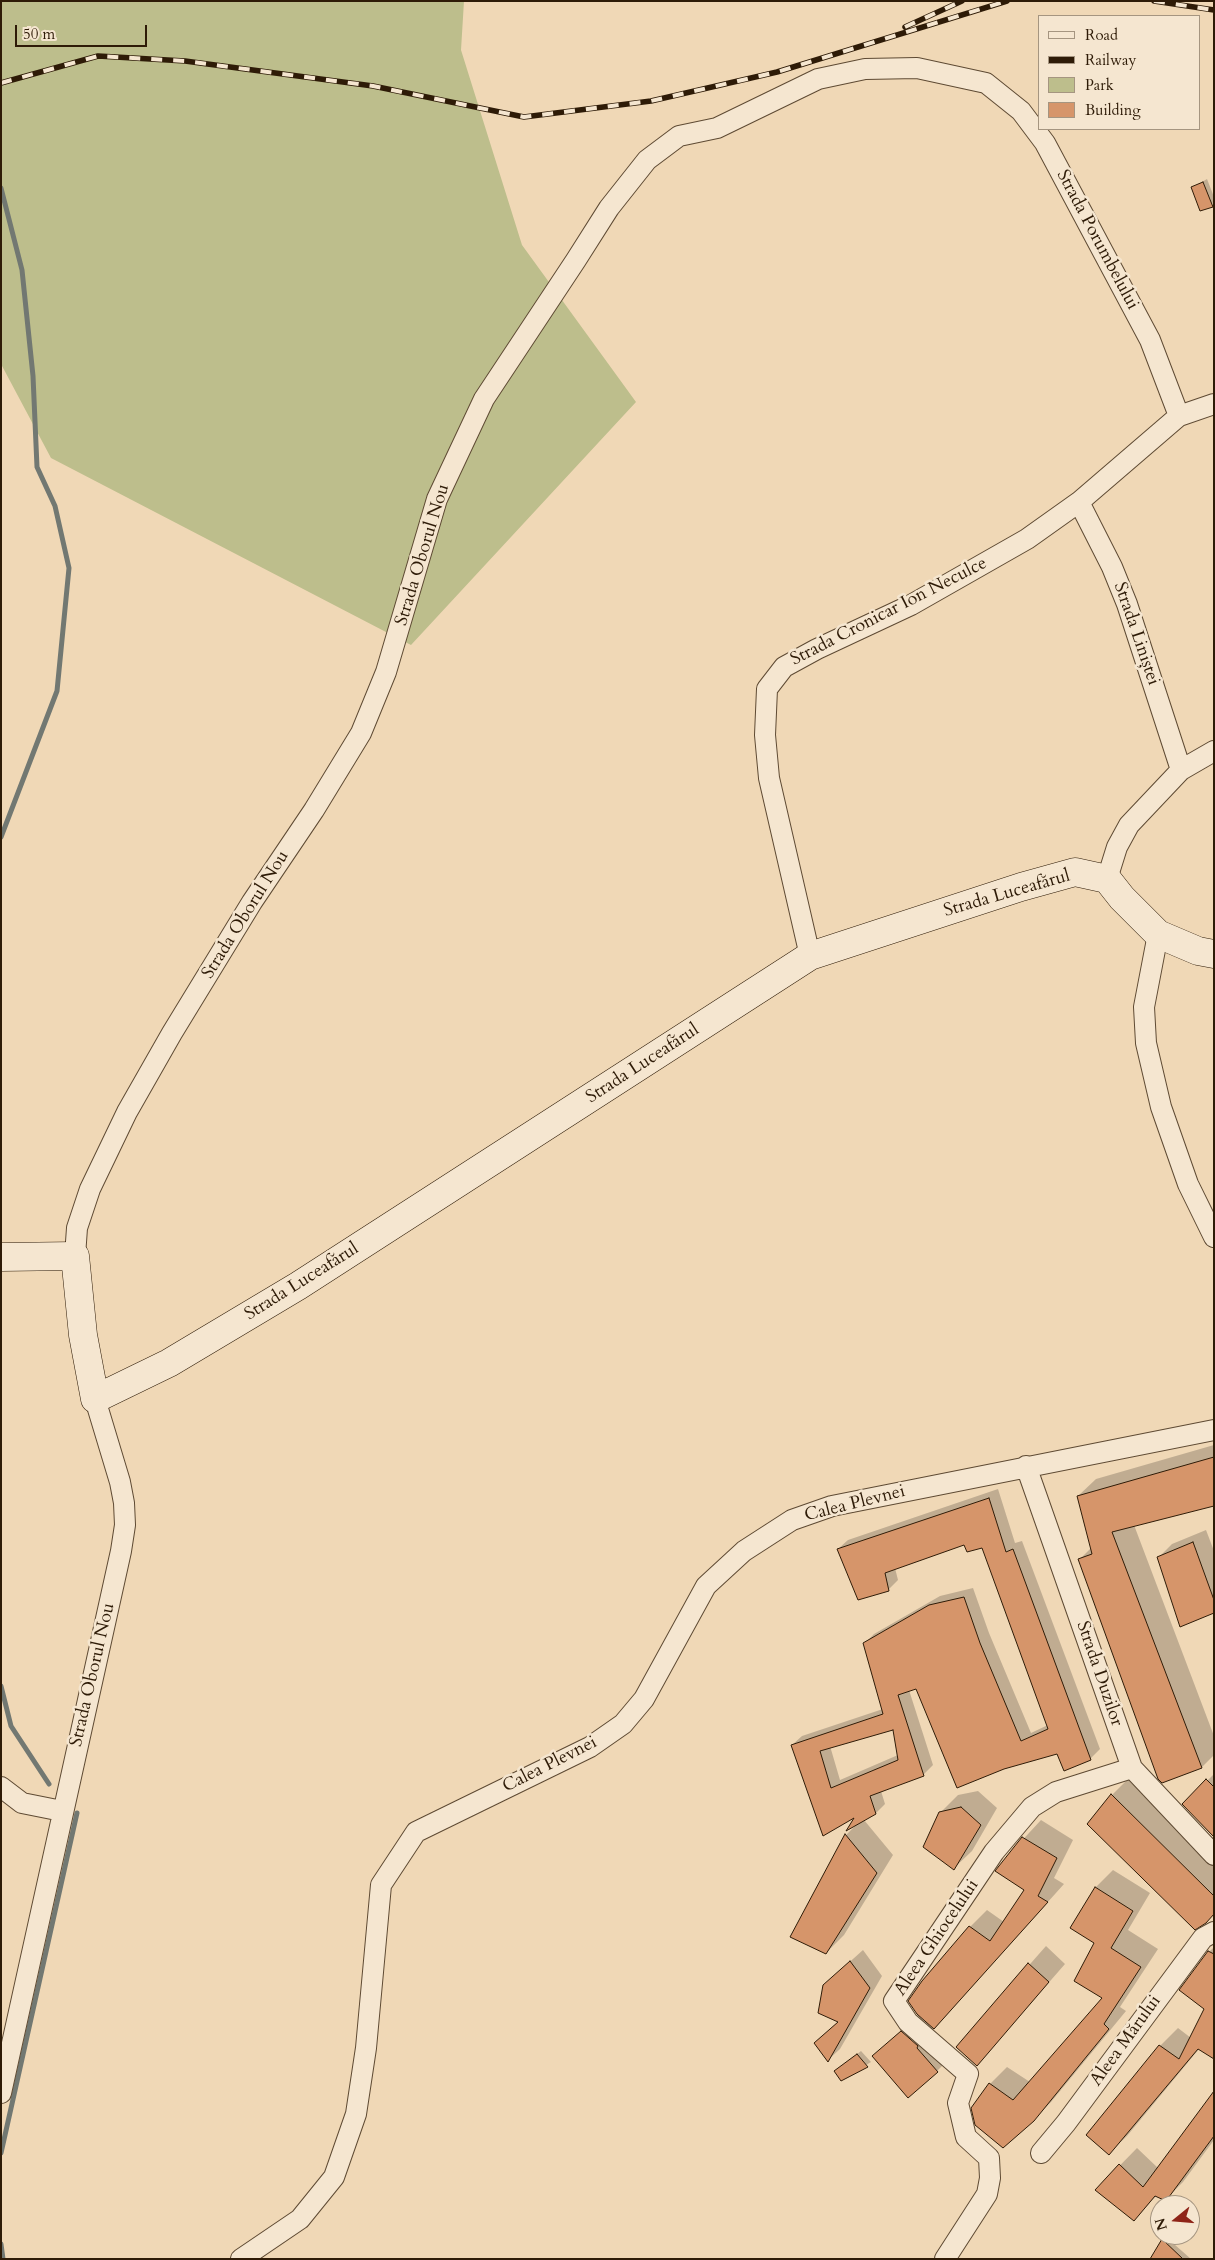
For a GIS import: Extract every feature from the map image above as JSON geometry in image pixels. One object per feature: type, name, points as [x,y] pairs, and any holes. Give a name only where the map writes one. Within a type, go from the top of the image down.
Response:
[{"type":"street","name":"Strada Oborul Nou","points":[[1,2093],[121,1551],[124,1504],[120,1482],[94,1399],[83,1334],[75,1256],[77,1228],[90,1189],[127,1112],[252,902],[314,810],[361,733],[386,672],[437,499],[484,398],[609,208],[647,160],[679,136],[718,128],[818,79],[865,69],[917,68],[986,83]]},
{"type":"street","name":"Strada Porumbelului","points":[[986,83],[1021,110],[1045,143],[1150,340],[1179,416]]},
{"type":"street","name":"Strada Cronicar Ion Neculce","points":[[810,956],[769,778],[765,735],[767,689],[784,667],[817,649],[911,605],[1028,539],[1079,502],[1179,416],[1214,404]]},
{"type":"street","name":"Strada Liniștei","points":[[1079,502],[1112,567],[1127,604],[1181,770]]},
{"type":"street","points":[[1214,751],[1181,770],[1129,825],[1117,847],[1107,879],[1122,898],[1158,934],[1198,951],[1214,954]]},
{"type":"street","name":"Strada Luceafărul","points":[[94,1399],[169,1363],[298,1286],[810,956],[1021,887],[1075,872],[1107,879]]},
{"type":"street","points":[[1158,934],[1144,1007],[1146,1043],[1164,1115],[1188,1184],[1214,1237]]},
{"type":"street","points":[[1,1256],[75,1256]]},
{"type":"street","name":"Calea Plevnei","points":[[241,2259],[300,2219],[334,2177],[356,2114],[366,2048],[381,1885],[416,1832],[590,1747],[623,1724],[644,1699],[706,1586],[744,1551],[792,1520],[832,1506],[1214,1430]]},
{"type":"street","name":"Strada Duzilor","points":[[1026,1466],[1132,1768],[1214,1855]]},
{"type":"street","name":"Aleea Ghiocelului","points":[[945,2259],[987,2194],[990,2178],[989,2158],[966,2137],[958,2104],[968,2074],[908,2022],[894,2001],[994,1852],[1032,1807],[1056,1792],[1132,1768]]},
{"type":"street","points":[[1,1787],[22,1803]]},
{"type":"street","points":[[1,1807],[22,1803],[62,1811]]},
{"type":"street","name":"Aleea Mărului","points":[[1041,2153],[1066,2123],[1203,1938],[1214,1932]]},
{"type":"green space","points":[[1,1],[464,1],[461,50],[522,245],[636,402],[411,645],[51,458],[1,364]]},
{"type":"building","points":[[1203,182],[1213,207],[1200,211],[1191,187]]},
{"type":"building","points":[[1214,1457],[1214,1506],[1112,1532],[1202,1768],[1162,1783],[1158,1779],[1078,1559],[1092,1554],[1077,1496]]},
{"type":"building","points":[[989,1498],[1006,1552],[1013,1549],[1091,1760],[1064,1771],[1057,1754],[1004,1769],[957,1788],[916,1689],[898,1695],[924,1776],[870,1796],[876,1814],[846,1831],[854,1818],[823,1836],[791,1745],[883,1714],[863,1643],[929,1605],[964,1597],[980,1643],[1021,1741],[1048,1729],[982,1548],[967,1552],[964,1545],[885,1573],[889,1591],[858,1600],[837,1549]],"holes":[[[893,1730],[898,1760],[831,1788],[820,1751]]]},
{"type":"building","points":[[1193,1542],[1214,1600],[1214,1613],[1180,1627],[1157,1557]]},
{"type":"building","points":[[1206,1779],[1214,1787],[1214,1837],[1182,1804]]},
{"type":"building","points":[[1111,1794],[1214,1896],[1214,1914],[1206,1923],[1195,1930],[1087,1824]]},
{"type":"building","points":[[961,1807],[981,1825],[954,1870],[923,1847],[939,1812]]},
{"type":"building","points":[[845,1834],[877,1873],[826,1954],[790,1937]]},
{"type":"building","points":[[1022,1837],[1057,1858],[1038,1896],[1048,1902],[934,2029],[917,2014],[908,2001],[922,1981],[969,1926],[990,1941],[1024,1890],[995,1871]]},
{"type":"building","points":[[1095,1887],[1133,1911],[1111,1948],[1141,1967],[1104,2024],[1109,2029],[1034,2121],[1003,2148],[975,2125],[971,2108],[989,2083],[1013,2100],[1102,1998],[1074,1981],[1094,1943],[1070,1928]]},
{"type":"building","points":[[1208,1951],[1214,1954],[1214,2059],[1198,2049],[1109,2155],[1086,2135],[1159,2045],[1179,2059],[1204,2009],[1179,1990]]},
{"type":"building","points":[[850,1961],[870,1988],[828,2062],[814,2043],[838,2022],[818,2013],[823,1985]]},
{"type":"building","points":[[1028,1963],[1049,1982],[977,2066],[956,2047]]},
{"type":"building","points":[[901,2031],[918,2046],[917,2048],[938,2072],[908,2098],[872,2056]]},
{"type":"building","points":[[857,2054],[868,2067],[841,2081],[834,2071]]},
{"type":"building","points":[[1214,2091],[1214,2136],[1170,2195],[1150,2195],[1150,2202],[1134,2221],[1095,2190],[1119,2164],[1143,2187]]},
{"type":"building","points":[[1158,2245],[1168,2245],[1183,2259],[1150,2259]]},
{"type":"waterway","points":[[1,188],[22,270],[33,376],[37,467],[55,506],[69,568],[57,691],[1,837]]},
{"type":"waterway","points":[[1,1686],[11,1726],[49,1784]]},
{"type":"waterway","points":[[1,2153],[77,1813]]},
{"type":"waterway","points":[[1,2244],[3,2259]]},
{"type":"railway","points":[[905,27],[962,1]]},
{"type":"railway","points":[[1,83],[98,56],[185,61],[373,86],[524,117],[651,101],[777,72],[1007,1]]},
{"type":"railway","points":[[1154,1],[1214,10]]}]
